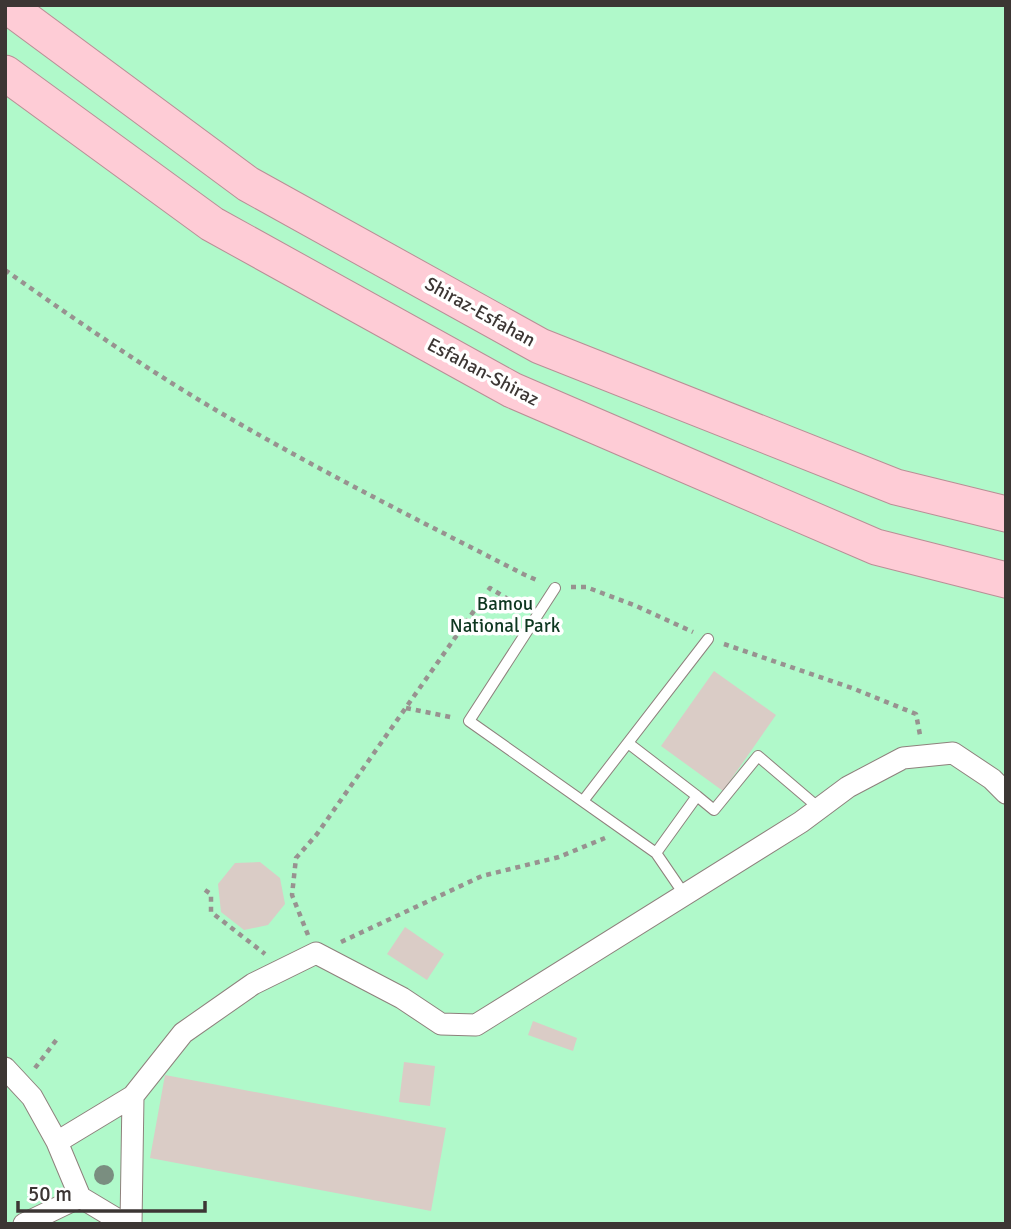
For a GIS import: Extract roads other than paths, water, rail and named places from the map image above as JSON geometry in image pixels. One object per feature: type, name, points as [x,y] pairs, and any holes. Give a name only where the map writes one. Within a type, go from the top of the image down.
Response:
[{"type":"highway","name":"Shiraz-Esfahan","points":[[6,5],[248,184],[540,346],[895,487],[1006,514]]},
{"type":"highway","name":"Esfahan-Shiraz","points":[[5,74],[212,224],[512,390],[876,547],[1006,580]]},
{"type":"street","points":[[5,94],[66,118]]},
{"type":"street","points":[[57,1142],[133,1096],[183,1033],[253,984],[316,953],[402,998],[441,1024],[476,1025],[801,822],[848,786],[903,758],[953,753],[992,779],[1006,793]]},
{"type":"street","points":[[974,767],[1006,769]]},
{"type":"street","points":[[5,1068],[32,1097],[57,1142],[80,1197],[125,1224]]},
{"type":"street","points":[[131,1224],[133,1096]]},
{"type":"street","points":[[24,1224],[80,1197]]},
{"type":"lane","points":[[555,588],[469,721],[656,853],[684,894]]},
{"type":"lane","points":[[583,801],[708,639]]},
{"type":"lane","points":[[628,743],[714,810],[758,755],[818,808]]},
{"type":"lane","points":[[656,853],[697,796]]},
{"type":"park label","name":"Bamou National Park","points":[[505,615]]}]
